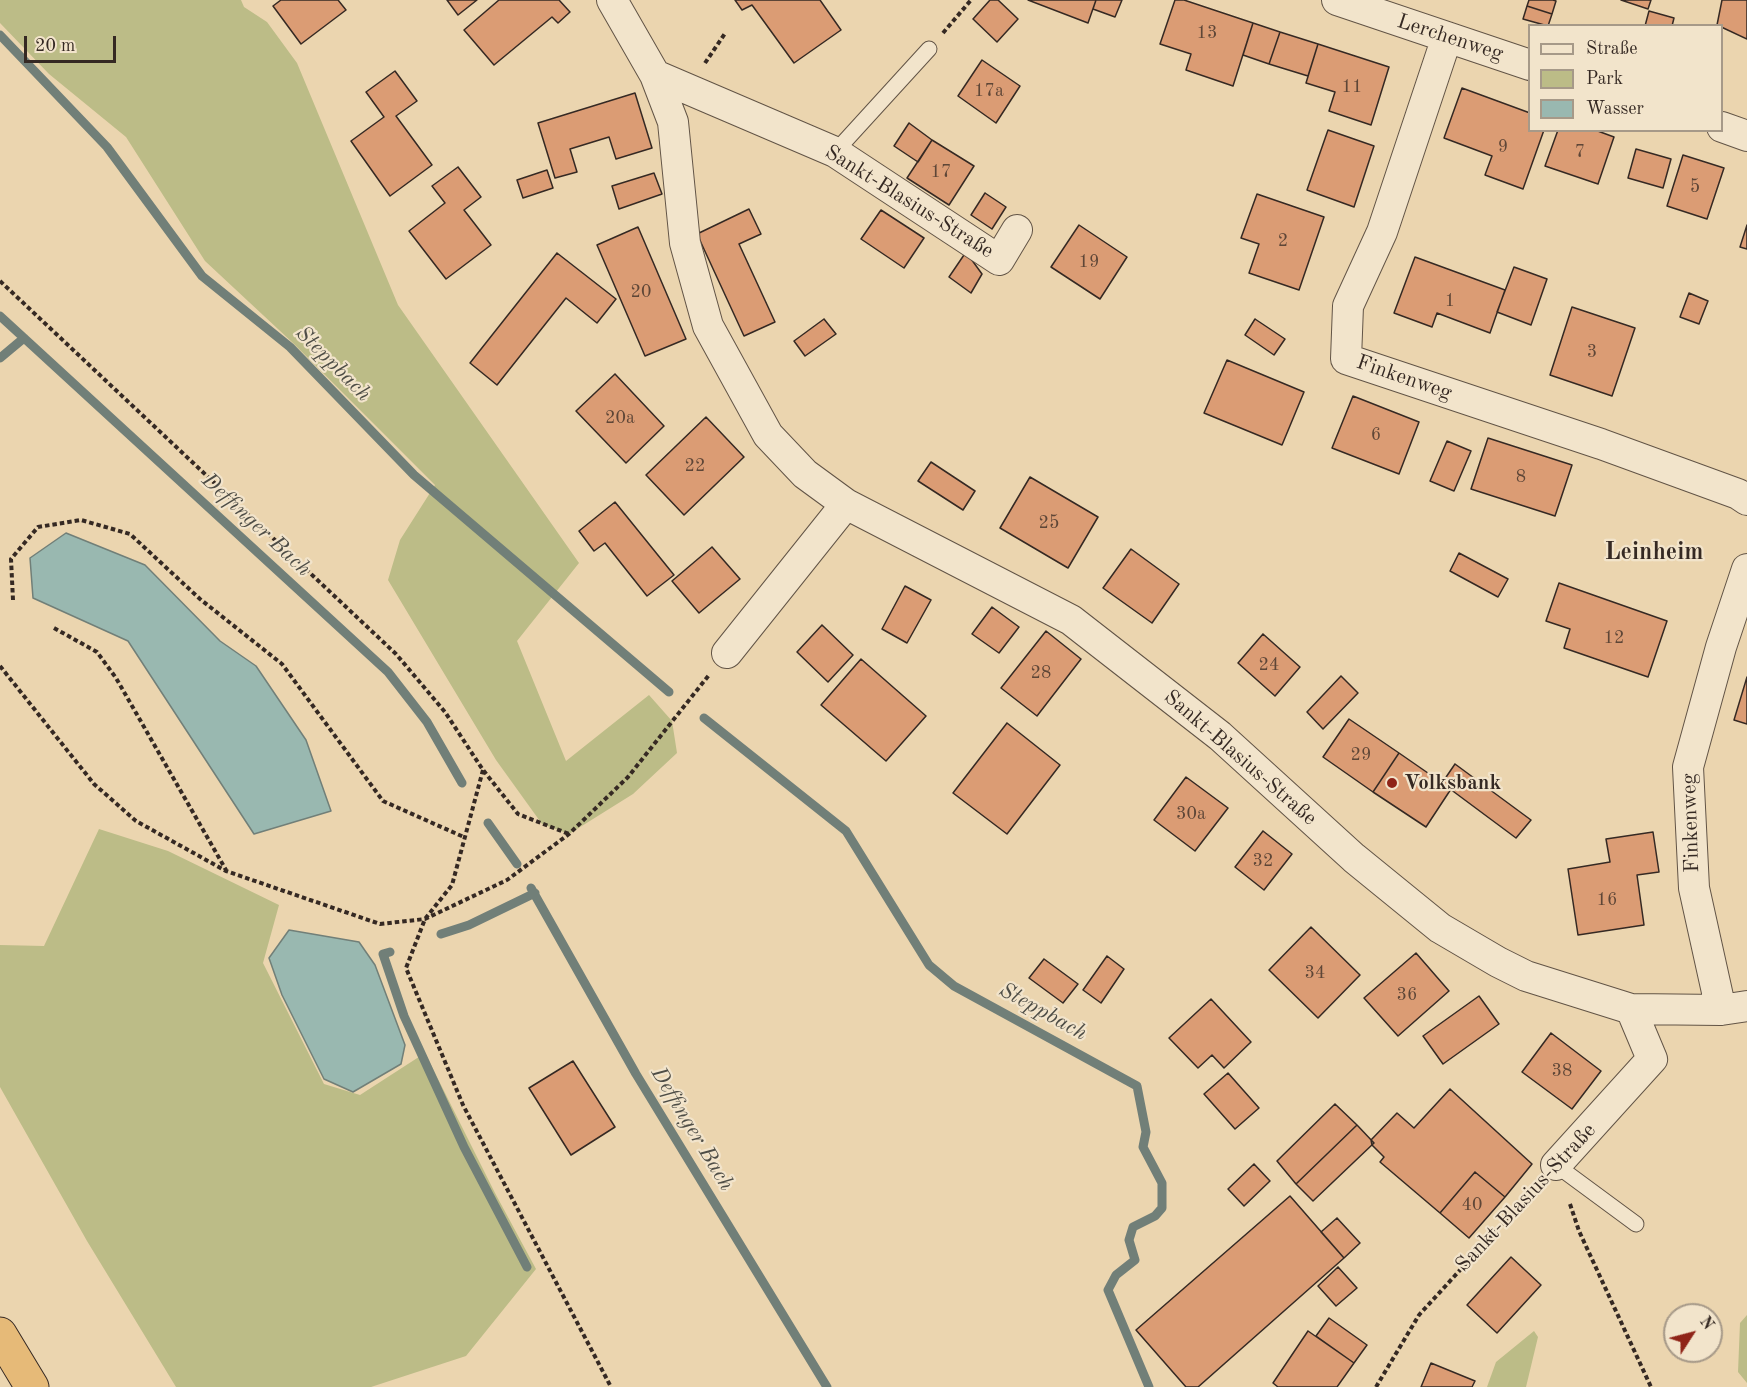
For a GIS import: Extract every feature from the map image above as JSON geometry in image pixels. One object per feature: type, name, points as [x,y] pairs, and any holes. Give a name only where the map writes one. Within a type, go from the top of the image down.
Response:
[{"type":"highway","points":[[0,1334],[32,1387]]},
{"type":"street","name":"Sankt-Blasius-Straße","points":[[612,0],[655,75],[673,122],[685,243],[708,326],[768,435],[805,474],[846,504],[1071,620],[1220,736],[1354,858],[1440,928],[1526,976],[1631,1009],[1734,1008]]},
{"type":"street","name":"Lerchenweg","points":[[1338,0],[1528,64]]},
{"type":"street","name":"Finkenweg","points":[[1447,38],[1382,232],[1348,306],[1346,358],[1612,448],[1738,494],[1747,500]]},
{"type":"street","name":"Sankt-Blasius-Straße","points":[[655,75],[835,152],[999,260],[1017,230]]},
{"type":"street","points":[[1723,127],[1747,136]]},
{"type":"street","points":[[727,653],[846,504]]},
{"type":"street","name":"Finkenweg","points":[[1734,1008],[1694,888],[1688,767],[1721,647],[1747,569]]},
{"type":"street","name":"Sankt-Blasius-Straße","points":[[1556,1165],[1652,1059],[1631,1009]]},
{"type":"lane","points":[[835,152],[929,49]]},
{"type":"lane","points":[[1556,1165],[1636,1224]]},
{"type":"path","points":[[929,49],[971,0]]},
{"type":"path","points":[[711,54],[726,32]]},
{"type":"path","points":[[0,281],[396,654],[445,712],[483,770],[518,814],[569,834]]},
{"type":"path","points":[[13,600],[11,559],[38,527],[81,520],[130,534],[200,599],[282,664],[383,801],[466,838]]},
{"type":"path","points":[[54,628],[97,652],[116,678],[226,871]]},
{"type":"path","points":[[0,666],[94,784],[136,821],[226,871],[380,924],[425,919],[507,880],[569,834],[628,777],[727,653]]},
{"type":"path","points":[[483,770],[452,885],[425,919],[406,968],[463,1105],[611,1387]]},
{"type":"path","points":[[1556,1165],[1579,1231],[1651,1387]]},
{"type":"path","name":"Sankt-Blasius-Straße","points":[[1376,1387],[1419,1315],[1556,1165]]},
{"type":"green space","points":[[0,0],[241,0],[244,7],[267,22],[297,63],[398,305],[579,563],[517,641],[566,761],[649,695],[672,721],[677,753],[633,794],[569,834],[542,824],[496,760],[388,580],[400,540],[435,485],[293,343],[205,261],[126,137],[49,74],[0,23]]},
{"type":"green space","points":[[99,829],[168,851],[279,905],[263,963],[324,1084],[360,1095],[425,1053],[536,1269],[466,1356],[371,1387],[176,1387],[87,1241],[0,1087],[0,945],[44,946]]},
{"type":"green space","points":[[1747,1315],[1747,1383],[1738,1372],[1740,1323]]},
{"type":"green space","points":[[1534,1331],[1538,1337],[1526,1387],[1487,1387],[1496,1362]]},
{"type":"water","points":[[66,533],[145,565],[220,641],[256,666],[306,740],[331,811],[254,834],[128,641],[33,598],[30,558]]},
{"type":"water","points":[[289,930],[359,942],[375,965],[405,1045],[401,1064],[353,1092],[324,1079],[282,995],[269,958]]},
{"type":"building","points":[[281,0],[338,0],[346,10],[301,44],[273,6]]},
{"type":"building","points":[[447,0],[477,0],[458,15]]},
{"type":"building","points":[[499,0],[559,0],[570,12],[558,23],[552,17],[494,65],[464,30]]},
{"type":"building","points":[[735,0],[820,0],[841,30],[794,63],[752,5],[742,10]]},
{"type":"building","points":[[990,0],[998,0],[1018,19],[997,42],[973,19]]},
{"type":"building","points":[[1028,0],[1096,0],[1088,23]]},
{"type":"building","points":[[1096,0],[1122,0],[1115,17],[1093,9]]},
{"type":"building","points":[[1175,0],[1184,0],[1253,23],[1233,86],[1186,70],[1191,54],[1160,44]]},
{"type":"building","points":[[1529,0],[1556,1],[1552,14],[1527,6]]},
{"type":"building","points":[[1621,0],[1651,0],[1648,9]]},
{"type":"building","points":[[1722,0],[1747,0],[1747,39],[1723,28],[1723,24],[1717,24]]},
{"type":"building","points":[[1527,6],[1552,14],[1549,24],[1523,19]]},
{"type":"building","points":[[1649,11],[1674,18],[1672,24],[1646,24]]},
{"type":"building","points":[[1253,23],[1280,32],[1269,64],[1243,55]]},
{"type":"building","points":[[1280,32],[1318,44],[1308,76],[1269,64]]},
{"type":"building","points":[[1318,44],[1389,67],[1371,125],[1329,111],[1335,92],[1306,83]]},
{"type":"building","points":[[982,60],[1020,86],[996,123],[958,96]]},
{"type":"building","points":[[395,71],[417,101],[396,116],[432,165],[390,196],[351,141],[384,117],[366,92]]},
{"type":"building","points":[[1462,88],[1528,112],[1528,132],[1543,132],[1523,189],[1485,175],[1492,156],[1444,138]]},
{"type":"building","points":[[635,93],[652,148],[616,159],[609,137],[570,149],[577,172],[555,178],[538,123]]},
{"type":"building","points":[[909,123],[932,140],[918,162],[894,146]]},
{"type":"building","points":[[1328,130],[1374,146],[1354,207],[1307,190]]},
{"type":"building","points":[[1557,132],[1600,132],[1614,137],[1598,184],[1545,166]]},
{"type":"building","points":[[932,140],[974,166],[949,205],[907,178]]},
{"type":"building","points":[[1636,149],[1671,159],[1663,188],[1628,178]]},
{"type":"building","points":[[1683,155],[1724,168],[1707,219],[1667,206]]},
{"type":"building","points":[[458,167],[481,197],[464,210],[491,245],[446,279],[409,231],[445,203],[432,186]]},
{"type":"building","points":[[547,170],[553,188],[523,198],[517,180]]},
{"type":"building","points":[[654,173],[662,194],[619,209],[612,186]]},
{"type":"building","points":[[985,193],[1006,207],[992,229],[971,215]]},
{"type":"building","points":[[1257,194],[1324,217],[1299,290],[1249,273],[1259,244],[1241,238]]},
{"type":"building","points":[[749,209],[761,234],[739,244],[775,322],[744,336],[697,234]]},
{"type":"building","points":[[881,210],[924,238],[904,268],[861,239]]},
{"type":"building","points":[[1079,225],[1127,257],[1100,299],[1051,267]]},
{"type":"building","points":[[1747,225],[1747,249],[1740,247]]},
{"type":"building","points":[[638,227],[686,339],[645,356],[597,245]]},
{"type":"building","points":[[966,252],[982,274],[971,293],[949,277]]},
{"type":"building","points":[[557,253],[616,299],[597,323],[566,298],[497,385],[470,363]]},
{"type":"building","points":[[1415,257],[1505,290],[1490,333],[1437,313],[1432,327],[1394,313]]},
{"type":"building","points":[[1514,267],[1547,279],[1531,325],[1497,312]]},
{"type":"building","points":[[1689,293],[1708,301],[1699,324],[1680,317]]},
{"type":"building","points":[[1572,307],[1635,328],[1612,396],[1550,375]]},
{"type":"building","points":[[824,319],[836,334],[805,356],[794,341]]},
{"type":"building","points":[[1255,319],[1285,339],[1274,355],[1245,335]]},
{"type":"building","points":[[1227,360],[1304,392],[1282,445],[1204,413]]},
{"type":"building","points":[[615,374],[664,426],[626,463],[576,411]]},
{"type":"building","points":[[1353,396],[1419,422],[1399,474],[1332,448]]},
{"type":"building","points":[[706,417],[744,457],[684,515],[646,475]]},
{"type":"building","points":[[1488,438],[1572,465],[1555,516],[1471,489]]},
{"type":"building","points":[[1447,441],[1471,451],[1454,491],[1430,481]]},
{"type":"building","points":[[931,462],[975,491],[963,510],[918,481]]},
{"type":"building","points":[[1030,477],[1098,517],[1068,568],[1000,528]]},
{"type":"building","points":[[615,502],[674,575],[647,596],[605,543],[594,551],[579,531]]},
{"type":"building","points":[[712,547],[740,579],[699,613],[672,581]]},
{"type":"building","points":[[1131,549],[1179,584],[1152,623],[1103,588]]},
{"type":"building","points":[[1459,553],[1508,579],[1498,597],[1450,571]]},
{"type":"building","points":[[1559,583],[1667,621],[1648,677],[1564,648],[1570,629],[1546,621]]},
{"type":"building","points":[[905,586],[931,600],[907,643],[882,629]]},
{"type":"building","points":[[992,607],[1019,627],[999,653],[972,634]]},
{"type":"building","points":[[822,625],[853,655],[828,682],[797,652]]},
{"type":"building","points":[[1046,631],[1081,659],[1037,716],[1001,688]]},
{"type":"building","points":[[1263,634],[1300,667],[1275,696],[1238,663]]},
{"type":"building","points":[[861,659],[926,716],[886,761],[821,705]]},
{"type":"building","points":[[1341,676],[1358,693],[1323,729],[1307,712]]},
{"type":"building","points":[[1747,677],[1747,724],[1734,720]]},
{"type":"building","points":[[1349,719],[1399,753],[1373,792],[1323,757]]},
{"type":"building","points":[[1007,723],[1060,765],[1007,834],[953,793]]},
{"type":"building","points":[[1399,753],[1451,789],[1426,827],[1373,792]]},
{"type":"building","points":[[1455,764],[1531,820],[1516,838],[1442,783]]},
{"type":"building","points":[[1186,777],[1228,808],[1195,851],[1154,820]]},
{"type":"building","points":[[1263,831],[1292,854],[1264,890],[1235,867]]},
{"type":"building","points":[[1653,832],[1659,872],[1637,875],[1644,925],[1578,935],[1568,869],[1610,862],[1606,839]]},
{"type":"building","points":[[1311,927],[1360,975],[1318,1018],[1269,970]]},
{"type":"building","points":[[1416,953],[1449,991],[1398,1036],[1364,998]]},
{"type":"building","points":[[1107,956],[1124,969],[1101,1003],[1083,990]]},
{"type":"building","points":[[1044,959],[1078,984],[1063,1003],[1029,978]]},
{"type":"building","points":[[1479,996],[1499,1024],[1443,1064],[1423,1036]]},
{"type":"building","points":[[1211,999],[1251,1042],[1224,1068],[1212,1055],[1198,1068],[1169,1038]]},
{"type":"building","points":[[1551,1033],[1601,1071],[1572,1109],[1522,1072]]},
{"type":"building","points":[[573,1061],[615,1127],[571,1155],[529,1088]]},
{"type":"building","points":[[1228,1073],[1259,1108],[1235,1129],[1204,1094]]},
{"type":"building","points":[[1450,1089],[1532,1164],[1505,1197],[1475,1172],[1440,1213],[1380,1162],[1384,1157],[1372,1145],[1371,1140],[1397,1113],[1414,1128]]},
{"type":"building","points":[[1335,1104],[1357,1125],[1296,1184],[1277,1161]]},
{"type":"building","points":[[1357,1125],[1374,1143],[1313,1201],[1296,1184]]},
{"type":"building","points":[[1254,1164],[1270,1181],[1244,1206],[1228,1189]]},
{"type":"building","points":[[1475,1172],[1505,1197],[1469,1238],[1440,1213]]},
{"type":"building","points":[[1290,1196],[1344,1258],[1198,1387],[1186,1387],[1136,1330]]},
{"type":"building","points":[[1337,1218],[1360,1243],[1344,1258],[1321,1232]]},
{"type":"building","points":[[1511,1257],[1541,1285],[1497,1333],[1467,1305]]},
{"type":"building","points":[[1338,1267],[1357,1288],[1336,1306],[1318,1286]]},
{"type":"building","points":[[1329,1318],[1367,1345],[1354,1363],[1316,1336]]},
{"type":"building","points":[[1308,1331],[1354,1363],[1337,1387],[1278,1387],[1273,1383]]},
{"type":"building","points":[[1431,1363],[1475,1381],[1472,1387],[1421,1387]]},
{"type":"waterway","name":"Steppbach","points":[[0,35],[107,147],[202,276],[290,347],[414,475],[669,692]]},
{"type":"waterway","name":"Deffinger Bach","points":[[0,316],[388,672],[427,722],[462,783]]},
{"type":"waterway","points":[[0,358],[24,338]]},
{"type":"waterway","name":"Steppbach","points":[[704,718],[846,831],[929,965],[954,986],[1137,1086],[1146,1132],[1143,1147],[1162,1183],[1162,1208],[1155,1216],[1133,1227],[1129,1240],[1135,1260],[1116,1275],[1108,1290],[1149,1387]]},
{"type":"waterway","name":"Deffinger Bach","points":[[488,823],[517,864]]},
{"type":"waterway","name":"Deffinger Bach","points":[[531,888],[636,1074],[827,1387]]},
{"type":"waterway","points":[[441,934],[469,925],[535,893]]},
{"type":"waterway","points":[[390,952],[383,954],[404,1016],[464,1147],[527,1267]]},
{"type":"place","name":"Volksbank","points":[[1392,783]]},
{"type":"district","name":"Leinheim","points":[[1654,553]]}]
